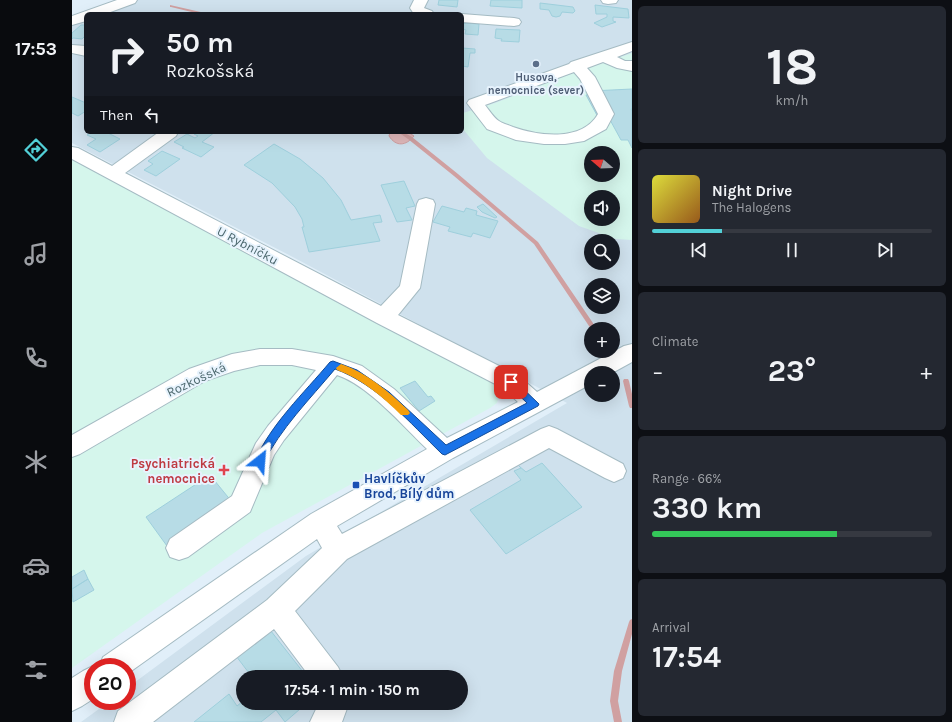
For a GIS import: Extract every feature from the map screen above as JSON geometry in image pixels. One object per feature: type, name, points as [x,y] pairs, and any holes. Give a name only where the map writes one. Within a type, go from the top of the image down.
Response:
[{"type":"street","points":[[97,12],[130,0]]},
{"type":"street","points":[[420,0],[417,8],[420,12]]},
{"type":"street","points":[[72,21],[84,17]]},
{"type":"street","points":[[464,18],[514,22]]},
{"type":"street","points":[[576,65],[587,77],[606,114],[600,125],[578,137],[544,139],[522,136],[493,125],[474,103],[576,65],[632,46]]},
{"type":"street","points":[[72,48],[84,51]]},
{"type":"street","points":[[603,56],[622,65],[632,66]]},
{"type":"street","points":[[113,173],[167,134]]},
{"type":"street","name":"U Rybníčku","points":[[72,152],[384,317],[511,382],[534,404]]},
{"type":"street","points":[[384,317],[410,288],[426,204]]},
{"type":"street","points":[[607,366],[632,352]]},
{"type":"street","name":"Rozkošská","points":[[72,446],[197,375],[232,363],[260,357],[292,357],[333,365],[354,372],[386,395],[445,451]]},
{"type":"street","points":[[179,548],[241,504],[264,450],[280,428],[333,365]]},
{"type":"street","points":[[126,658],[320,522],[445,451],[584,378]]},
{"type":"street","points":[[129,722],[277,610],[338,550],[549,436],[614,471]]},
{"type":"street","points":[[320,522],[338,550]]},
{"type":"street","points":[[277,610],[323,670]]},
{"type":"street","points":[[72,696],[84,687]]},
{"type":"street","points":[[325,722],[331,710]]},
{"type":"shaded area","points":[[137,0],[632,0],[632,722],[81,722],[98,710],[136,710],[136,681],[306,556],[567,403],[289,255],[72,143],[72,25],[84,20],[84,134],[464,134],[464,12],[105,12]]},
{"type":"shaded area","points":[[632,53],[632,240],[620,239],[620,234],[602,234],[579,226],[487,158],[464,130],[464,113],[495,103],[568,75]]},
{"type":"shaded area","points":[[390,134],[411,134],[414,136],[408,142],[401,144],[392,140],[389,136]]},
{"type":"shaded area","name":"Psychiatrická nemocnice","points":[[72,159],[488,379],[496,387],[499,395],[497,403],[490,408],[262,533],[84,658],[72,668]]},
{"type":"building","points":[[439,0],[458,0],[457,7],[438,5]]},
{"type":"building","points":[[491,0],[522,0],[522,8],[490,6]]},
{"type":"building","points":[[540,3],[573,7],[575,11],[573,13],[562,12],[560,16],[556,17],[552,16],[549,10],[540,9]]},
{"type":"building","points":[[595,5],[628,9],[629,18],[613,17],[613,21],[616,22],[602,27],[594,23],[607,17],[607,14],[596,14]]},
{"type":"building","points":[[464,24],[479,24],[478,35],[465,34],[466,30],[464,30]]},
{"type":"building","points":[[81,25],[84,25],[84,37],[82,39],[72,39],[72,33]]},
{"type":"building","points":[[496,29],[520,30],[519,42],[501,41],[502,39],[495,38]]},
{"type":"building","points":[[464,48],[475,49],[475,53],[470,53],[468,67],[464,66]]},
{"type":"building","points":[[632,89],[632,148],[628,140],[621,140],[609,118],[599,119],[586,95],[593,94],[591,91]]},
{"type":"building","points":[[72,97],[84,102],[84,112],[78,116],[72,113]]},
{"type":"building","points":[[110,134],[120,139],[100,152],[87,145],[96,139],[87,135]]},
{"type":"building","points":[[187,134],[195,138],[198,136],[194,134],[212,134],[202,142],[214,147],[201,157],[182,148],[184,147],[174,142]]},
{"type":"building","points":[[274,144],[300,159],[323,178],[341,200],[351,220],[380,215],[382,222],[373,223],[380,241],[309,252],[302,227],[304,227],[302,219],[295,207],[272,183],[244,165]]},
{"type":"building","points":[[162,151],[180,159],[156,176],[144,170],[153,164],[148,161]]},
{"type":"building","points":[[404,181],[415,206],[406,208],[412,220],[397,222],[381,185]]},
{"type":"building","points":[[483,204],[497,217],[495,218],[482,212],[477,207]]},
{"type":"building","points":[[442,206],[464,212],[466,208],[477,211],[476,215],[498,221],[490,238],[473,233],[471,237],[448,231],[450,227],[433,222]]},
{"type":"building","points":[[415,381],[428,397],[431,396],[435,401],[419,411],[400,388]]},
{"type":"building","points":[[542,463],[582,507],[506,554],[470,510],[521,480],[514,471],[521,468],[519,466],[526,472]]},
{"type":"building","points":[[210,475],[232,502],[167,546],[146,517]]},
{"type":"building","points":[[84,570],[88,579],[72,589],[72,577]]},
{"type":"building","points":[[88,579],[94,590],[73,602],[72,589]]},
{"type":"building","points":[[267,626],[302,670],[247,670],[233,652]]},
{"type":"building","points":[[229,694],[236,704],[236,710],[276,710],[261,722],[194,722]]},
{"type":"building","points":[[276,710],[299,710],[285,722]]},
{"type":"waterway","points":[[171,6],[196,12]]},
{"type":"waterway","points":[[403,134],[456,175],[536,243],[589,322]]},
{"type":"waterway","points":[[626,381],[632,406]]},
{"type":"waterway","points":[[618,722],[614,701],[618,671],[632,622]]},
{"type":"slow traffic","points":[[341,368],[354,372],[386,395],[405,413]]},
{"type":"place","name":"Husova, nemocnice (sever)","points":[[536,64]]},
{"type":"place","name":"Psychiatrická nemocnice","points":[[224,470]]},
{"type":"place","name":"Havlíčkův Brod, Bílý dům","points":[[356,485]]},
{"type":"route","points":[[260,461],[264,450],[298,405],[333,365],[354,372],[386,395],[445,451],[534,404],[511,382]]}]
